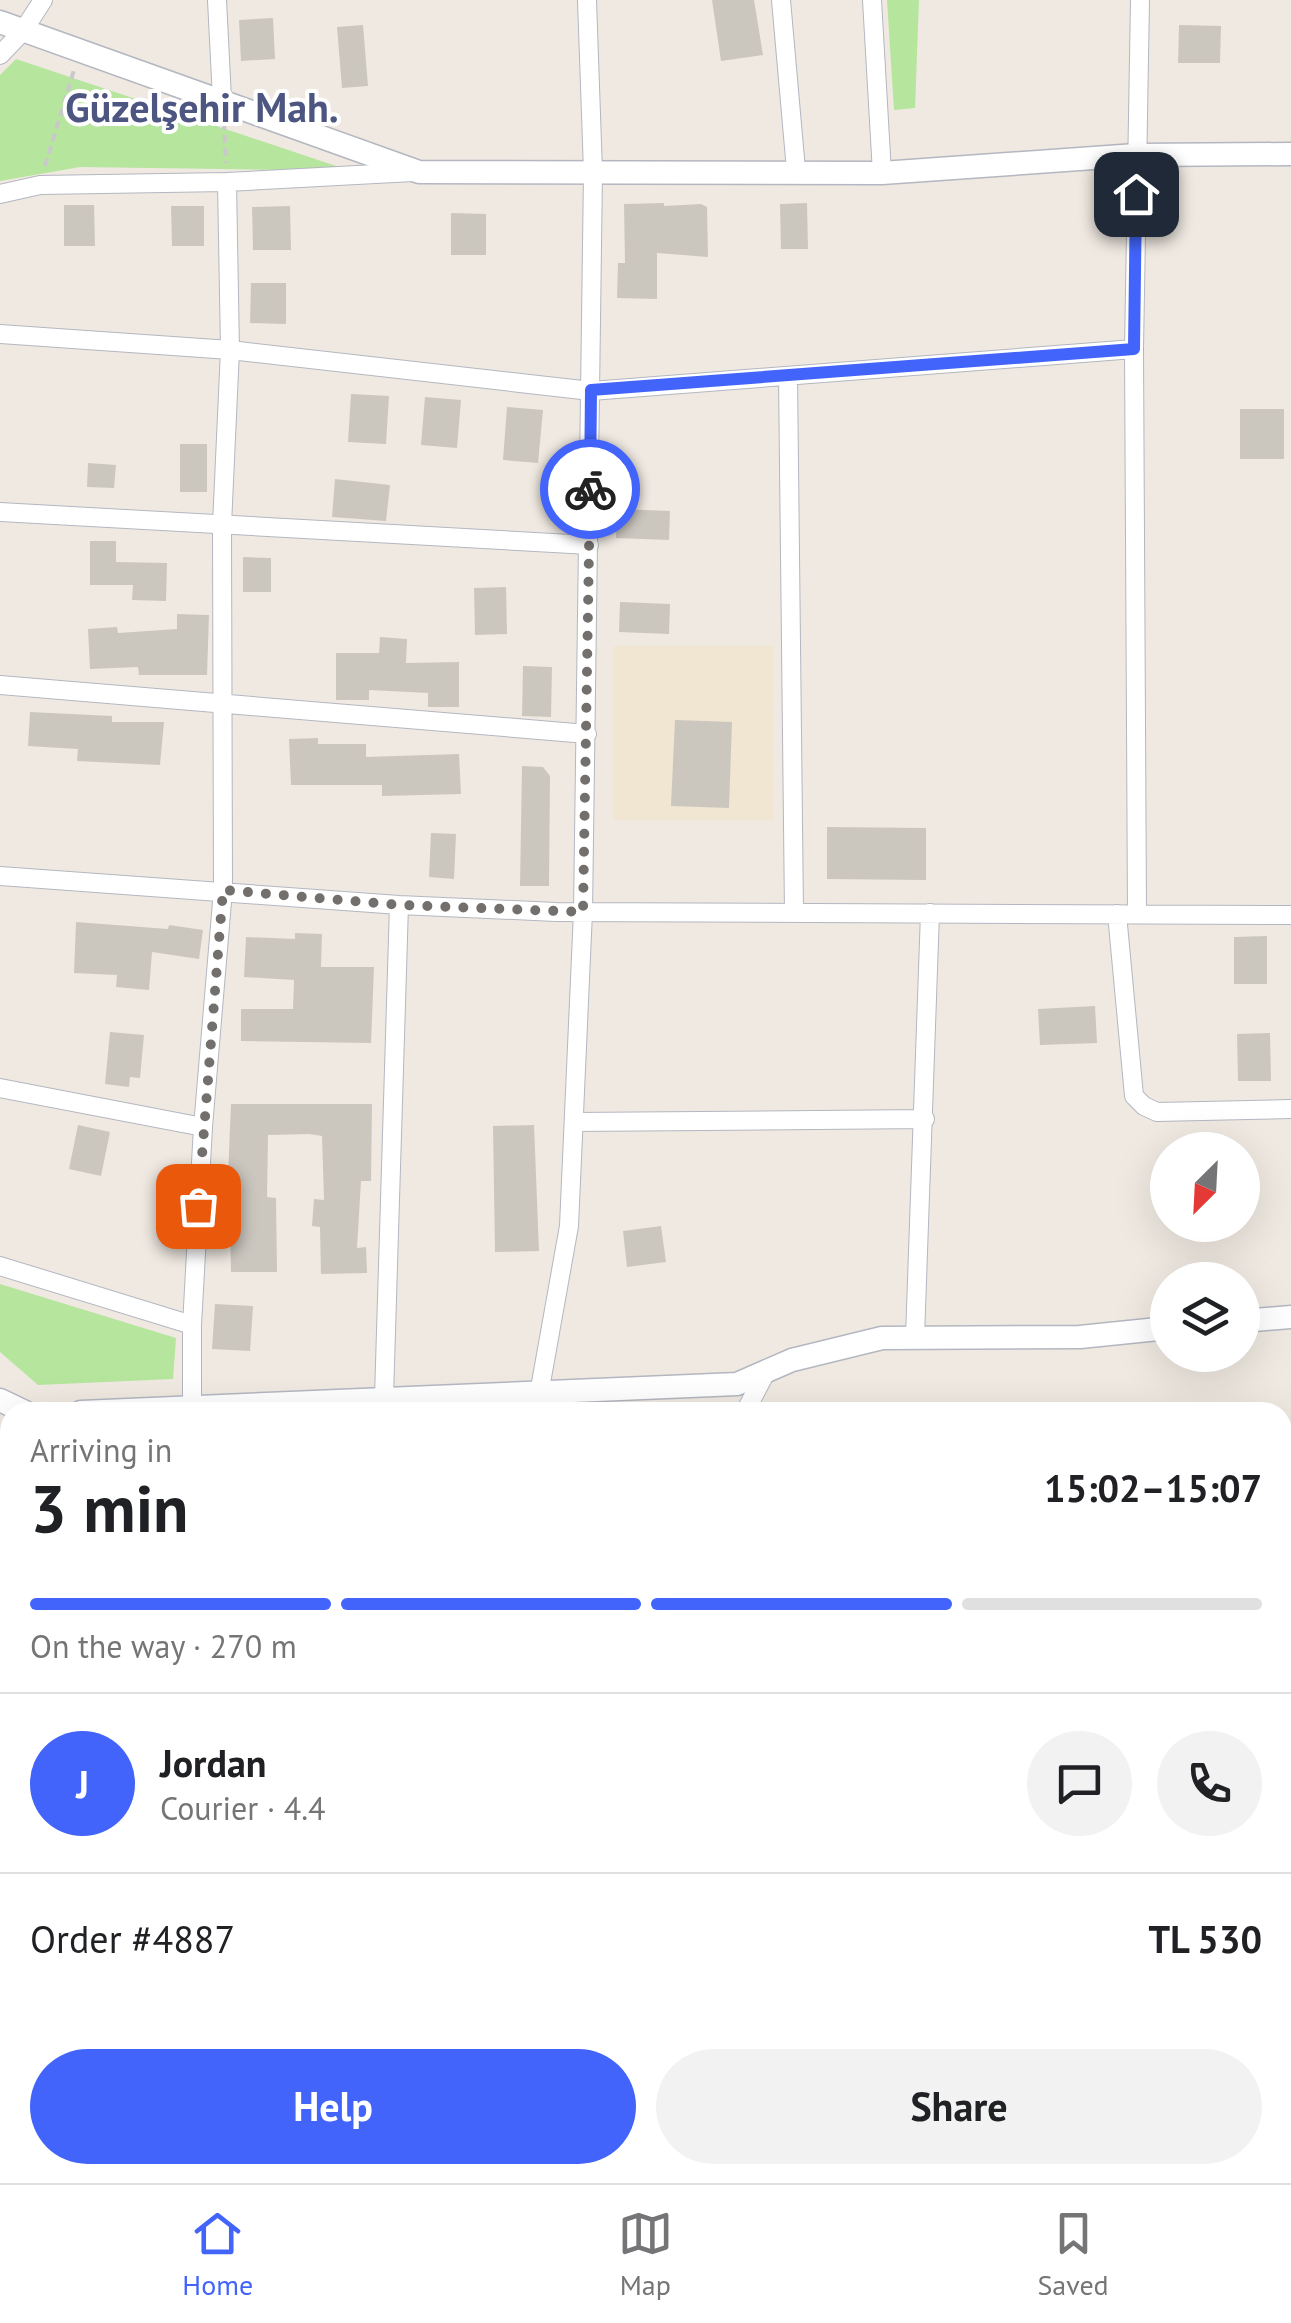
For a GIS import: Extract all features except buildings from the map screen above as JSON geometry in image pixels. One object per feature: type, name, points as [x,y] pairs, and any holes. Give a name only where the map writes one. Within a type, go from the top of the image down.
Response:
[{"type":"street","points":[[0,55],[23,31],[43,0]]},
{"type":"street","points":[[217,0],[222,100]]},
{"type":"street","points":[[535,1402],[570,1226],[583,912],[593,172],[588,0]]},
{"type":"street","points":[[781,0],[796,170]]},
{"type":"street","points":[[872,0],[882,172]]},
{"type":"street","points":[[1137,914],[1134,349],[1140,0]]},
{"type":"street","points":[[0,22],[419,172]]},
{"type":"street","points":[[0,194],[40,185],[227,182],[419,172],[882,172],[1136,155],[1291,154]]},
{"type":"street","points":[[192,1402],[192,1326],[203,1127],[223,890],[222,525],[230,350],[227,182]]},
{"type":"street","points":[[0,334],[230,350],[591,390],[1134,349]]},
{"type":"street","points":[[788,376],[794,913]]},
{"type":"street","points":[[0,512],[589,545]]},
{"type":"street","points":[[0,685],[587,734]]},
{"type":"street","points":[[0,876],[400,905],[583,912],[1291,915]]},
{"type":"street","points":[[384,1398],[400,905]]},
{"type":"street","points":[[915,1337],[930,914]]},
{"type":"street","points":[[1117,914],[1134,1096],[1157,1112],[1291,1109]]},
{"type":"street","points":[[0,1088],[203,1127]]},
{"type":"street","points":[[574,1122],[925,1119]]},
{"type":"street","points":[[0,1266],[192,1326]]},
{"type":"street","points":[[1260,1320],[1291,1317]]},
{"type":"street","points":[[546,1402],[737,1384],[792,1360],[882,1338],[1080,1337],[1150,1330]]},
{"type":"street","points":[[750,1402],[766,1372]]},
{"type":"street","points":[[288,1402],[384,1398],[505,1402]]},
{"type":"path","points":[[40,185],[80,52]]},
{"type":"path","points":[[222,100],[227,182]]},
{"type":"shaded area","points":[[614,646],[774,646],[774,820],[614,820]]},
{"type":"green space","points":[[887,0],[919,0],[915,108],[894,110]]},
{"type":"green space","points":[[16,59],[351,171],[80,167],[0,181],[0,75]]},
{"type":"green space","points":[[0,1284],[176,1338],[173,1379],[38,1385],[0,1352]]},
{"type":"way so far","points":[[198,1206],[223,890],[400,905],[583,912],[590,489]]},
{"type":"district","name":"Güzelşehir Mah.","points":[[202,108]]},
{"type":"route","points":[[590,489],[591,390],[1134,349],[1136,194]]}]
